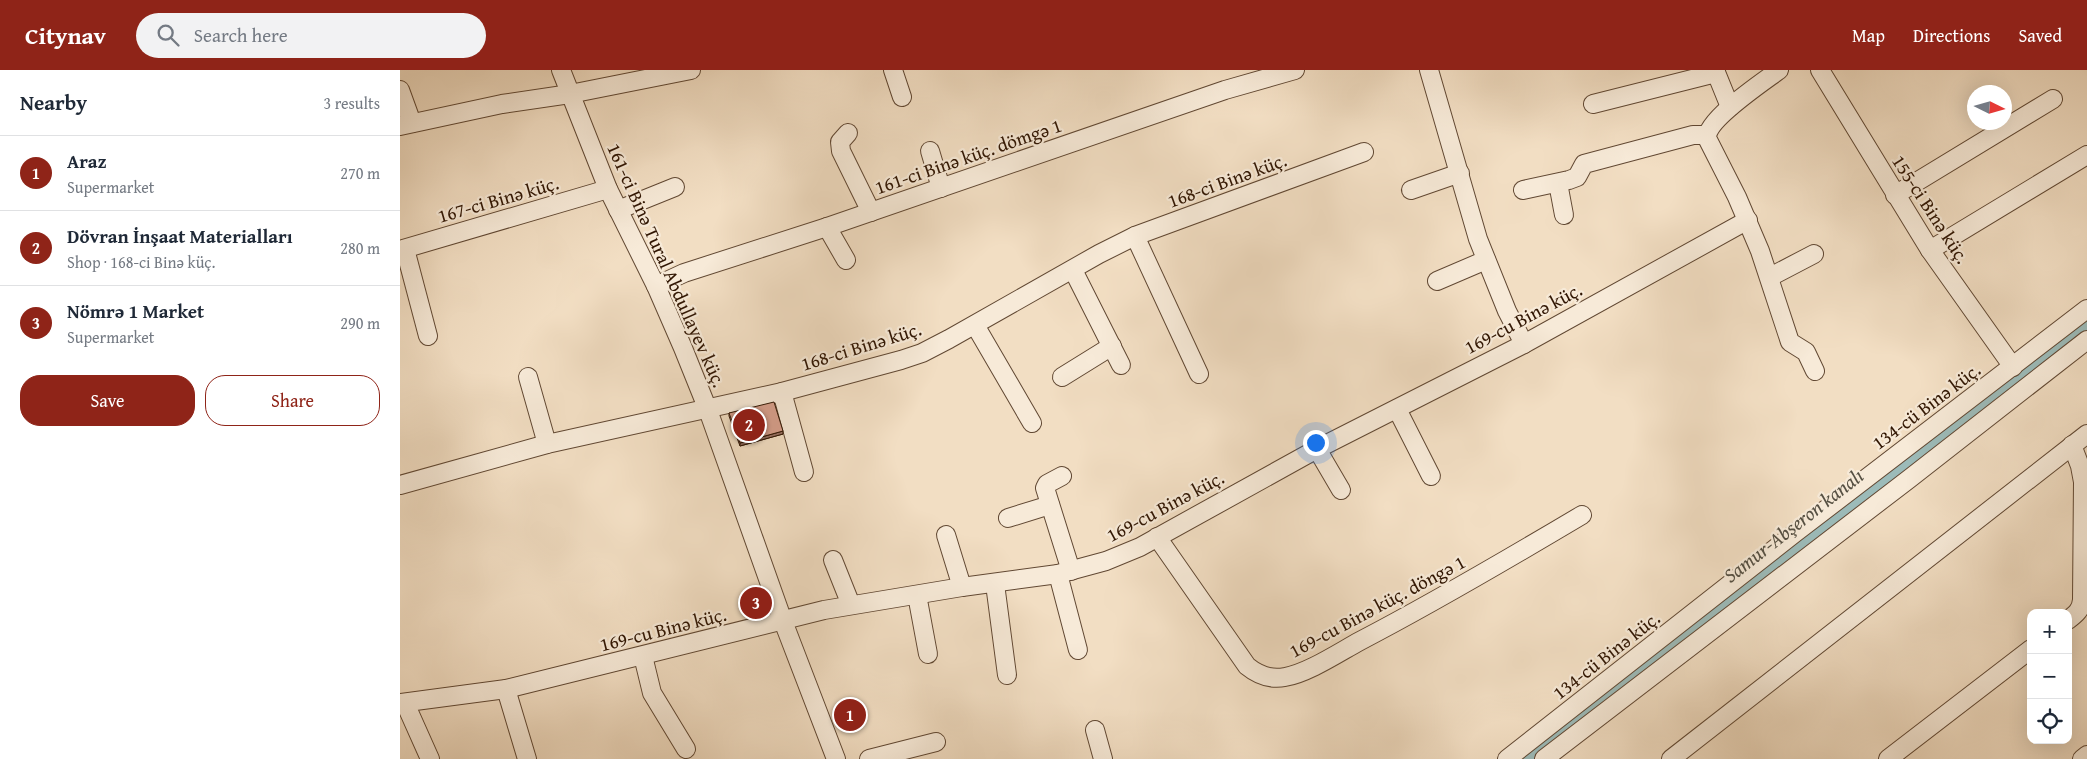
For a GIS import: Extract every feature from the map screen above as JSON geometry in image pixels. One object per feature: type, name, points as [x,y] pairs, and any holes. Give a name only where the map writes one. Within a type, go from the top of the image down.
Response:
[{"type":"street","name":"161-ci Binə Tural Abdullayev küç.","points":[[561,70],[608,189],[656,286],[708,410],[783,621],[836,759]]},
{"type":"street","points":[[400,90],[406,124],[502,104],[570,94],[691,70]]},
{"type":"street","points":[[893,70],[902,97]]},
{"type":"street","name":"161-ci Binə küç. dömgə 1","points":[[656,286],[684,273],[827,227],[1206,97],[1295,70]]},
{"type":"street","points":[[1429,70],[1486,260],[1524,344]]},
{"type":"street","points":[[1523,190],[1577,177],[1584,164],[1692,136],[1707,134],[1730,107],[1779,70]]},
{"type":"street","name":"155-ci Binə küç.","points":[[1820,70],[1930,250],[2013,367]]},
{"type":"street","points":[[1593,104],[1715,72],[1730,107]]},
{"type":"street","points":[[1895,195],[2053,99]]},
{"type":"street","points":[[848,133],[840,142],[841,151],[871,212]]},
{"type":"street","points":[[1707,134],[1709,143],[1748,220],[1770,278],[1790,342],[1806,352],[1815,371]]},
{"type":"street","points":[[930,151],[941,188]]},
{"type":"street","name":"168-ci Binə küç.","points":[[400,485],[547,444],[708,410],[782,392],[922,353],[1135,236],[1364,152]]},
{"type":"street","points":[[1930,250],[2087,155]]},
{"type":"street","points":[[1411,190],[1460,173]]},
{"type":"street","points":[[1558,183],[1564,215]]},
{"type":"street","points":[[618,210],[675,187]]},
{"type":"street","name":"167-ci Binə küç.","points":[[403,249],[608,189]]},
{"type":"street","name":"169-cu Binə küç.","points":[[403,703],[506,689],[851,605],[1065,573],[1106,561],[1140,547],[1317,449],[1524,344],[1748,220]]},
{"type":"street","points":[[827,227],[846,260]]},
{"type":"street","points":[[1135,236],[1199,374]]},
{"type":"street","points":[[403,249],[428,336]]},
{"type":"street","points":[[1770,278],[1814,254]]},
{"type":"street","points":[[1437,281],[1486,260]]},
{"type":"street","points":[[1073,270],[1121,365]]},
{"type":"street","name":"134-cü Binə küç.","points":[[1507,759],[1794,533],[2087,309]]},
{"type":"street","points":[[975,325],[1032,423]]},
{"type":"street","points":[[1544,759],[2087,340]]},
{"type":"street","points":[[1062,377],[1112,346]]},
{"type":"street","points":[[528,377],[547,444]]},
{"type":"street","points":[[782,392],[804,472]]},
{"type":"street","points":[[1397,409],[1431,476]]},
{"type":"street","points":[[1671,759],[1840,629],[2087,434]]},
{"type":"street","points":[[2072,445],[2080,466],[2082,482],[2084,564],[2081,607],[2072,617]]},
{"type":"street","points":[[1317,449],[1341,490]]},
{"type":"street","points":[[1062,476],[1047,484],[1045,488],[1065,573],[1078,650]]},
{"type":"street","points":[[1008,518],[1050,506]]},
{"type":"street","name":"169-cu Binə küç. döngə 1","points":[[1157,537],[1247,666],[1257,674],[1275,678],[1287,677],[1310,668],[1440,599],[1582,515]]},
{"type":"street","points":[[1794,533],[1811,554]]},
{"type":"street","points":[[946,535],[962,587]]},
{"type":"street","points":[[833,560],[851,605]]},
{"type":"street","points":[[995,584],[1007,676]]},
{"type":"street","points":[[917,595],[928,654]]},
{"type":"street","points":[[1888,759],[2027,652]]},
{"type":"street","points":[[643,656],[652,693],[686,749]]},
{"type":"street","points":[[506,689],[527,759]]},
{"type":"street","points":[[403,703],[430,759]]},
{"type":"street","points":[[1095,730],[1103,759]]},
{"type":"street","points":[[869,759],[936,742]]},
{"type":"street","points":[[2082,759],[2087,755]]},
{"type":"building","points":[[774,402],[783,431],[740,443],[729,413]]},
{"type":"waterway","name":"Samur-Abşeron kanalı","points":[[1523,759],[2087,323]]},
{"type":"place","name":"Dövran İnşaat Materialları","points":[[749,425]]},
{"type":"place","name":"Nömrə 1 Market","points":[[756,603]]},
{"type":"place","name":"Araz","points":[[850,715]]}]
